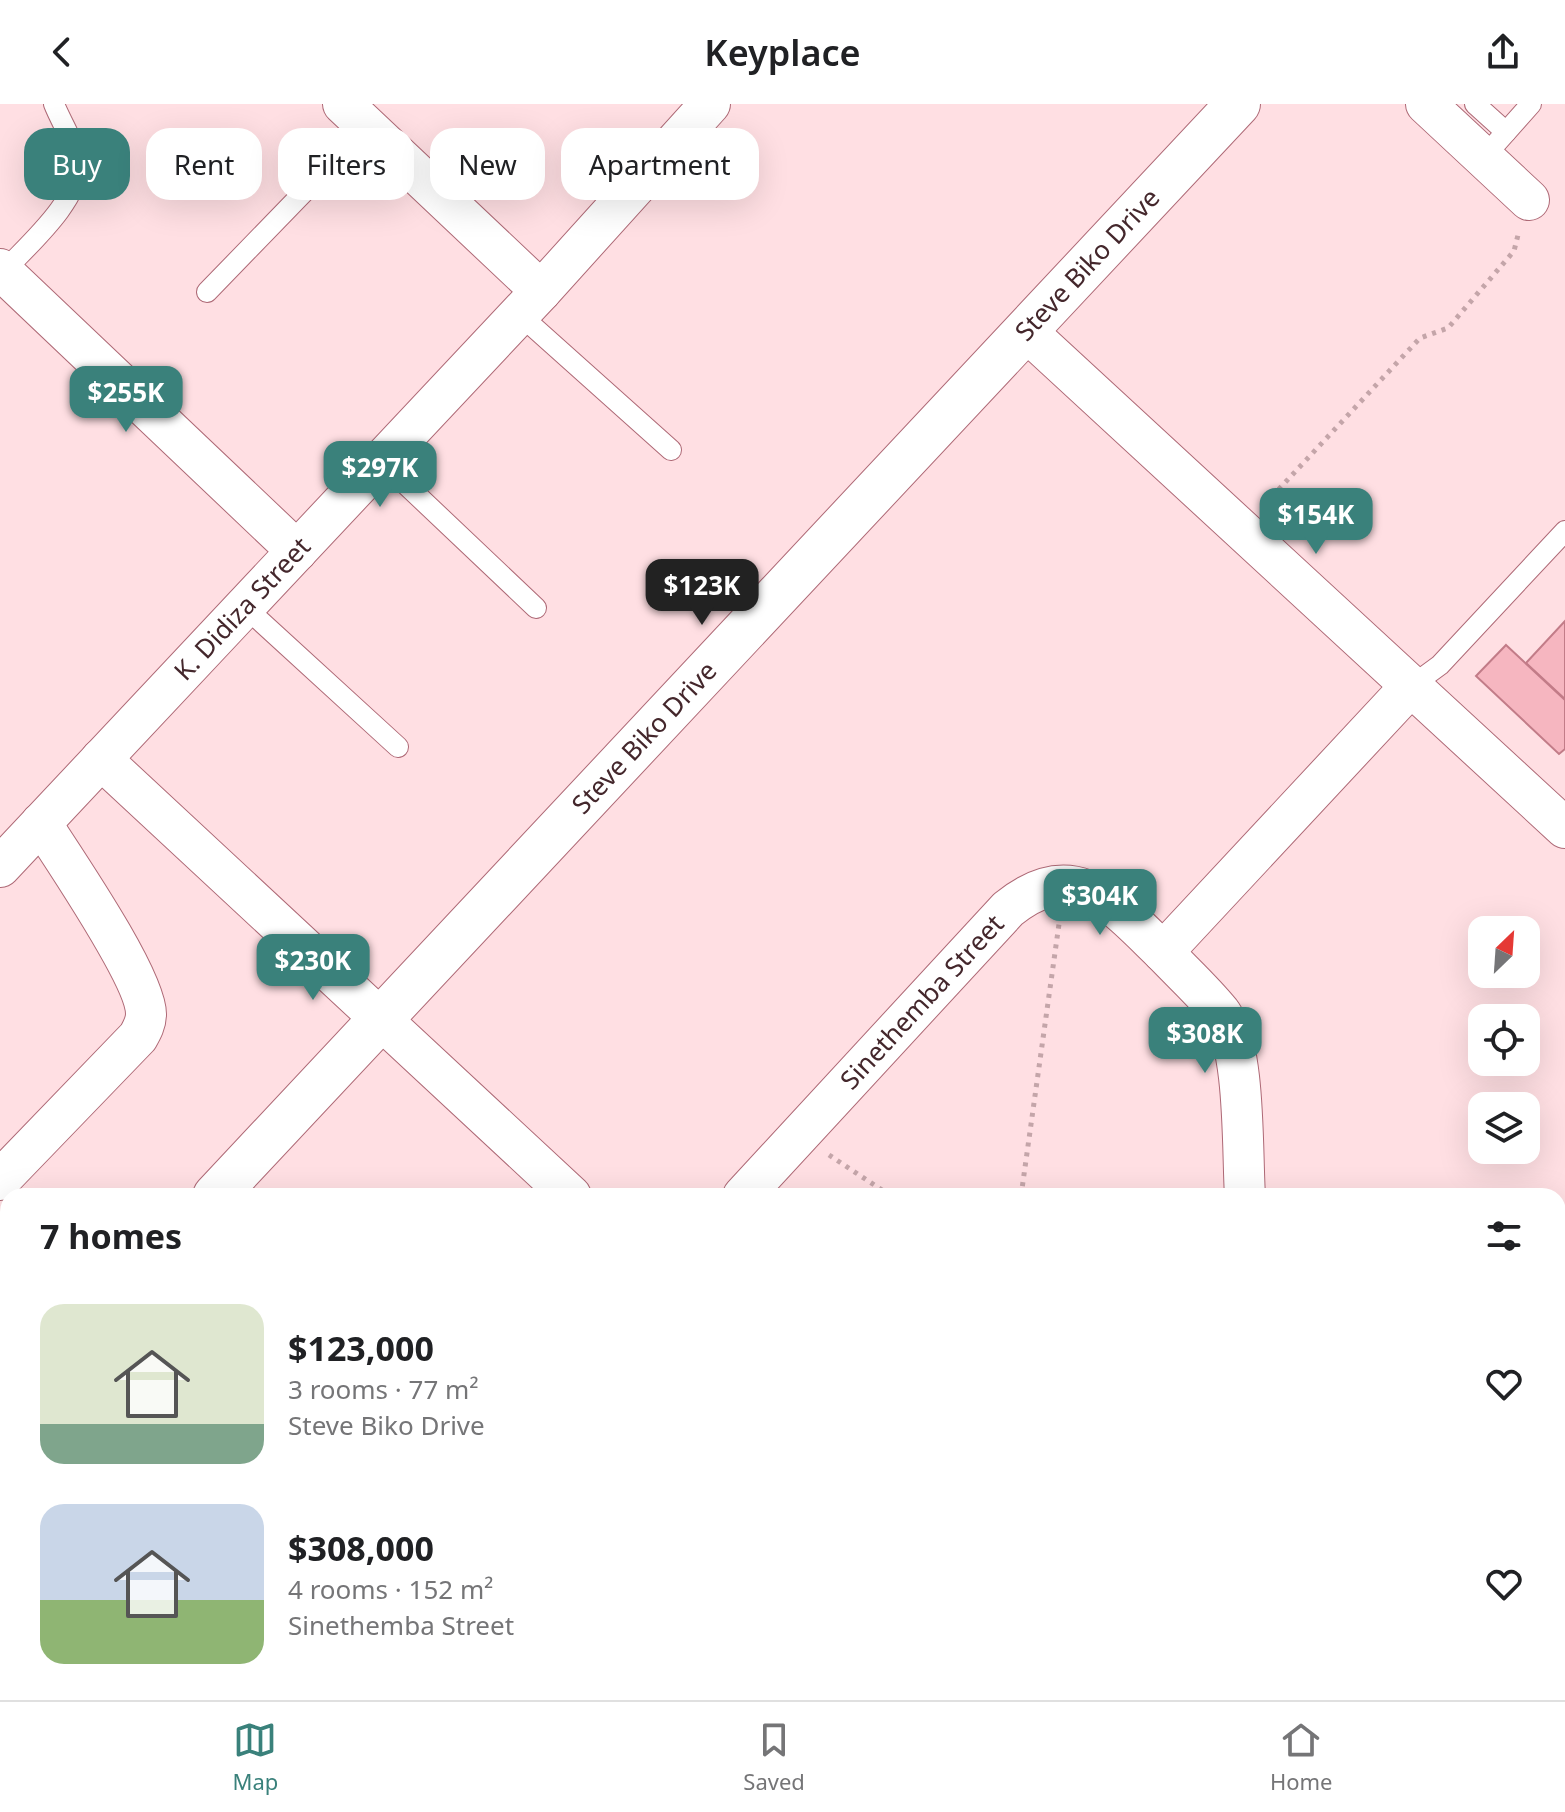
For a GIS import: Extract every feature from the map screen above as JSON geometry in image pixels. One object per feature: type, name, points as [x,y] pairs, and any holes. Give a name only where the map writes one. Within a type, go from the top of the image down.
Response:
[{"type":"main road","name":"Steve Biko Drive","points":[[223,1188],[1238,104]]},
{"type":"street","name":"K. Didiza Street","points":[[0,867],[530,302],[710,104]]},
{"type":"street","points":[[1426,104],[1494,145],[1529,200]]},
{"type":"street","points":[[355,115],[530,302]]},
{"type":"street","points":[[1,271],[297,551]]},
{"type":"street","points":[[1025,330],[1565,828]]},
{"type":"street","points":[[1163,952],[1410,687]]},
{"type":"street","points":[[101,759],[380,1022],[562,1188]]},
{"type":"street","points":[[0,1180],[138,1037],[146,1014],[144,1003],[116,944],[41,823]]},
{"type":"street","points":[[1065,884],[1083,888],[1104,899],[1163,952],[1221,1013],[1236,1054],[1244,1188]]},
{"type":"street","name":"Sinethemba Street","points":[[750,1188],[1008,909],[1028,893],[1065,884]]},
{"type":"lane","points":[[1,271],[57,213],[77,179],[78,161],[54,104]]},
{"type":"lane","points":[[1475,104],[1494,145],[1531,104]]},
{"type":"lane","points":[[207,292],[355,115]]},
{"type":"lane","points":[[530,302],[671,450]]},
{"type":"lane","points":[[381,461],[536,608]]},
{"type":"lane","points":[[1410,687],[1440,665],[1565,531]]},
{"type":"lane","points":[[245,607],[398,747]]},
{"type":"path","points":[[1241,529],[1420,338],[1448,328],[1514,251],[1529,200]]},
{"type":"path","points":[[1022,1188],[1065,884]]},
{"type":"path","points":[[798,1135],[879,1188]]},
{"type":"building","points":[[1565,621],[1565,699],[1526,663]]},
{"type":"building","points":[[1506,645],[1565,700],[1565,749],[1559,754],[1476,676]]}]
